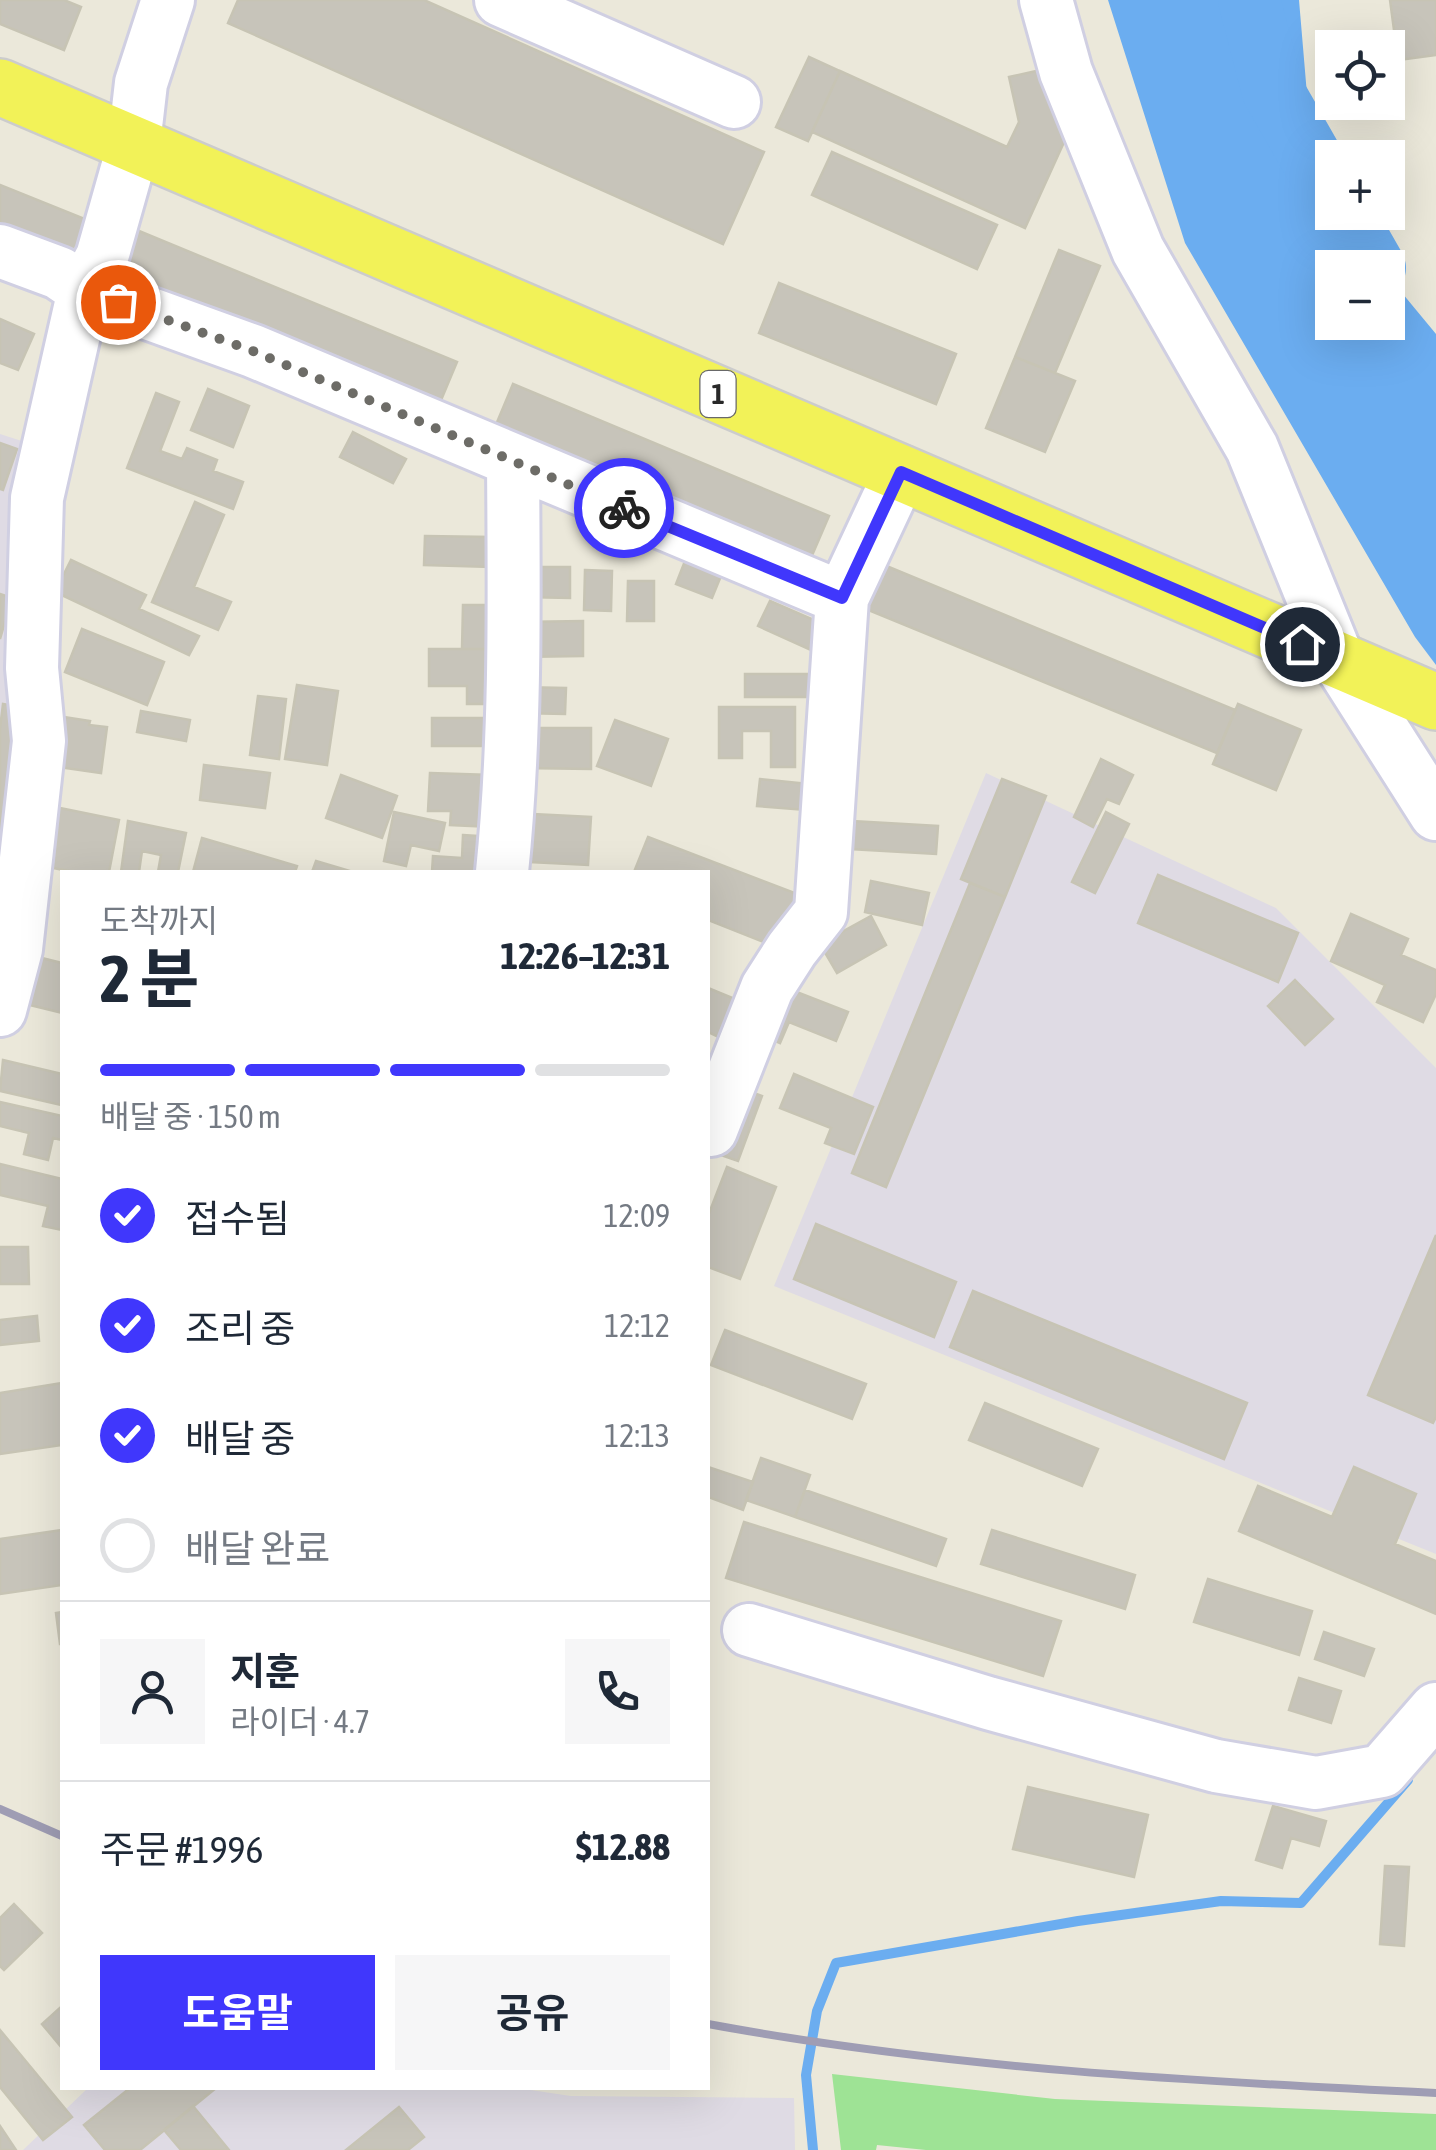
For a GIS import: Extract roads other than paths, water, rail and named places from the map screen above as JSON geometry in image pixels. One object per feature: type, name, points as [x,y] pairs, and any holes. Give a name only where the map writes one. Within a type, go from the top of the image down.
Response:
[{"type":"main road","name":"1","points":[[0,87],[1436,702]]},
{"type":"street","points":[[0,1010],[16,949],[39,740],[18,505],[84,290],[102,257],[134,144],[141,84],[168,0]]},
{"type":"street","points":[[500,0],[734,102]]},
{"type":"street","points":[[1046,0],[1066,72],[1138,250],[1252,448],[1338,660],[1436,814]]},
{"type":"street","points":[[0,251],[59,273],[84,290],[253,351],[842,598]]},
{"type":"street","points":[[502,870],[509,806],[512,462]]},
{"type":"street","points":[[711,1130],[767,988],[821,912],[842,598],[901,472]]},
{"type":"street","points":[[748,1630],[988,1704],[1198,1761],[1316,1783],[1382,1771],[1436,1709]]},
{"type":"water","points":[[1108,0],[1299,0],[1315,230],[1349,230],[1366,250],[1315,250],[1315,340],[1405,340],[1405,297],[1436,334],[1436,665],[1415,637],[1185,243]]},
{"type":"waterway","points":[[1249,0],[1273,91],[1315,164]]},
{"type":"waterway","points":[[1353,230],[1365,250]]},
{"type":"waterway","points":[[813,2150],[806,2075],[817,2011],[836,1963],[1221,1901],[1301,1903],[1408,1780]]},
{"type":"railway","points":[[0,1809],[60,1835]]},
{"type":"railway","points":[[710,2024],[890,2052],[1071,2071],[1436,2093]]}]
